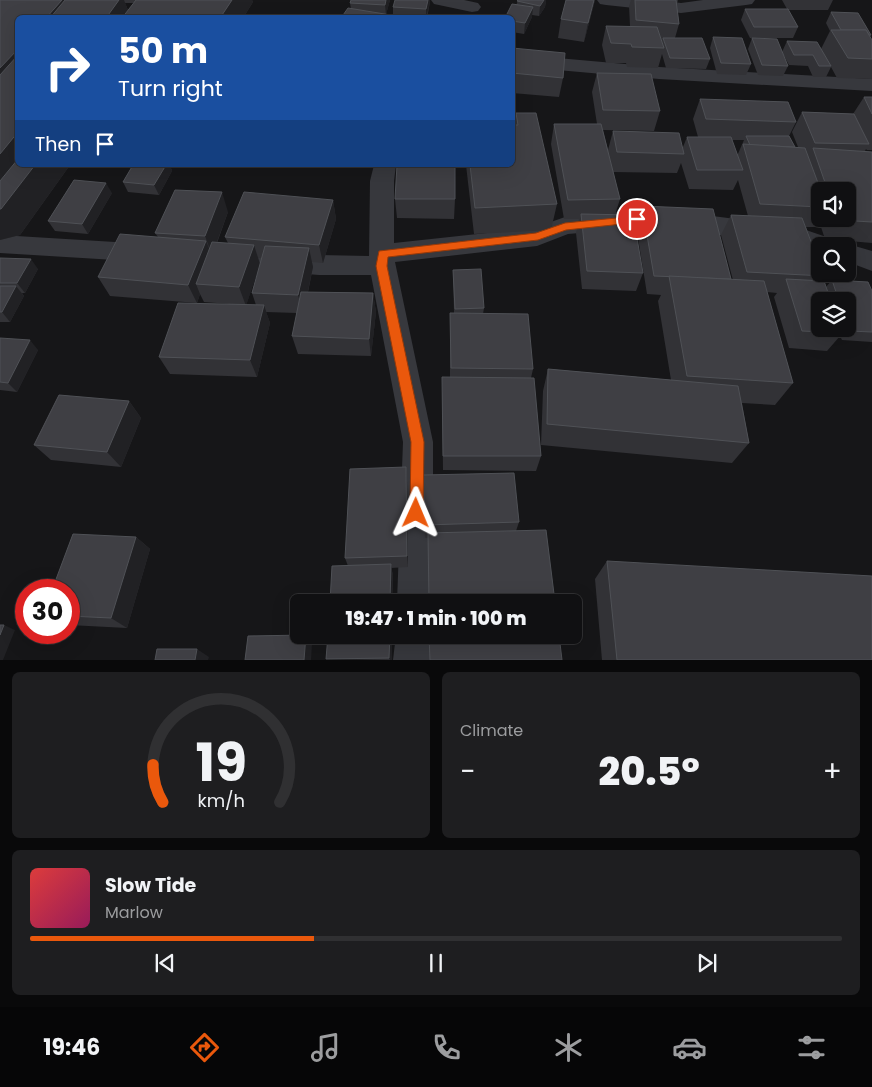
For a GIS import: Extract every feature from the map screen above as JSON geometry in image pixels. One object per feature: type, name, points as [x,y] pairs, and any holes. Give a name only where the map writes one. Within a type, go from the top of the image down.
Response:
[{"type":"street","points":[[440,0],[470,8]]},
{"type":"street","points":[[606,0],[681,8],[746,0]]},
{"type":"street","points":[[515,60],[660,73],[872,85]]},
{"type":"street","points":[[385,167],[382,181],[382,260],[418,442],[415,594]]},
{"type":"street","points":[[202,256],[319,265],[382,260],[538,237],[565,226],[637,219],[681,221],[811,241]]},
{"type":"street","points":[[0,244],[173,255]]},
{"type":"street","points":[[856,257],[872,262]]},
{"type":"street","points":[[412,660],[413,644]]},
{"type":"building","points":[[0,0],[62,0],[49,15],[15,15],[15,52],[0,68]]},
{"type":"building","points":[[65,0],[119,0],[108,15],[52,15]]},
{"type":"building","points":[[136,0],[232,0],[222,15],[124,15]]},
{"type":"building","points":[[351,0],[386,0],[385,5],[350,3]]},
{"type":"building","points":[[395,0],[428,0],[426,9],[393,7]]},
{"type":"building","points":[[518,0],[544,0],[540,6]]},
{"type":"building","points":[[566,0],[594,0],[588,23],[561,19]]},
{"type":"building","points":[[635,0],[676,0],[679,24],[636,20]]},
{"type":"building","points":[[512,4],[533,7],[525,23],[515,21],[515,15],[506,15]]},
{"type":"building","points":[[348,8],[391,15],[343,15]]},
{"type":"building","points":[[745,9],[788,9],[798,27],[754,27]]},
{"type":"building","points":[[831,12],[858,13],[871,35],[866,30],[841,30]]},
{"type":"building","points":[[606,26],[657,27],[664,48],[632,47],[631,44],[611,43]]},
{"type":"building","points":[[831,30],[866,30],[872,40],[872,59],[848,58]]},
{"type":"building","points":[[713,37],[742,38],[751,64],[721,63]]},
{"type":"building","points":[[663,38],[702,38],[710,59],[670,58]]},
{"type":"building","points":[[752,38],[777,39],[788,66],[762,65]]},
{"type":"building","points":[[787,41],[817,42],[831,66],[819,66],[813,55],[794,55]]},
{"type":"building","points":[[515,48],[565,53],[563,78],[515,73]]},
{"type":"building","points":[[15,58],[15,136],[0,154],[0,75]]},
{"type":"building","points":[[597,73],[651,74],[660,111],[603,110]]},
{"type":"building","points":[[864,97],[872,97],[872,114]]},
{"type":"building","points":[[700,99],[788,102],[796,122],[706,119]]},
{"type":"building","points":[[802,112],[854,114],[869,144],[815,143]]},
{"type":"building","points":[[516,113],[536,113],[557,204],[475,208],[470,167],[515,167],[515,125],[518,125]]},
{"type":"building","points":[[554,124],[601,124],[620,199],[568,200]]},
{"type":"building","points":[[613,131],[679,133],[684,154],[617,152]]},
{"type":"building","points":[[746,136],[789,136],[795,147],[750,145]]},
{"type":"building","points":[[687,137],[731,137],[743,170],[697,170]]},
{"type":"building","points":[[743,144],[805,148],[818,182],[811,182],[811,207],[760,204]]},
{"type":"building","points":[[813,148],[872,152],[872,222],[856,221],[856,182],[825,182]]},
{"type":"building","points":[[15,163],[15,167],[33,167],[1,209],[0,181]]},
{"type":"building","points":[[132,167],[165,167],[154,185],[123,182]]},
{"type":"building","points":[[397,167],[455,167],[455,199],[395,199]]},
{"type":"building","points":[[74,180],[106,183],[82,224],[48,221]]},
{"type":"building","points":[[175,190],[222,192],[205,236],[155,233]]},
{"type":"building","points":[[244,192],[333,200],[319,245],[225,237]]},
{"type":"building","points":[[642,206],[713,209],[731,279],[654,276]]},
{"type":"building","points":[[581,214],[633,215],[643,273],[587,271]]},
{"type":"building","points":[[731,215],[802,218],[811,242],[811,275],[747,272]]},
{"type":"building","points":[[120,234],[206,241],[188,285],[98,277]]},
{"type":"building","points":[[212,242],[254,245],[239,287],[196,284]]},
{"type":"building","points":[[265,246],[309,248],[298,295],[252,293]]},
{"type":"building","points":[[0,258],[31,259],[17,283],[0,283]]},
{"type":"building","points":[[481,269],[484,308],[455,309],[453,270]]},
{"type":"building","points":[[669,276],[764,281],[793,383],[687,376]]},
{"type":"building","points":[[786,279],[824,282],[828,292],[811,292],[811,331],[802,331]]},
{"type":"building","points":[[833,282],[868,282],[872,291],[872,332],[856,331],[856,292],[836,292]]},
{"type":"building","points":[[0,286],[16,286],[2,312],[0,312]]},
{"type":"building","points":[[301,292],[373,293],[369,339],[292,336]]},
{"type":"building","points":[[178,303],[264,305],[250,360],[159,357]]},
{"type":"building","points":[[450,313],[528,314],[533,369],[451,368]]},
{"type":"building","points":[[0,338],[30,340],[8,383],[0,382]]},
{"type":"building","points":[[548,369],[738,386],[749,443],[547,424]]},
{"type":"building","points":[[442,377],[534,378],[541,456],[443,456]]},
{"type":"building","points":[[59,395],[129,401],[107,452],[34,445]]},
{"type":"building","points":[[406,467],[407,556],[345,558],[350,469]]},
{"type":"building","points":[[514,473],[519,522],[425,525],[423,475]]},
{"type":"building","points":[[546,530],[554,594],[429,594],[428,533]]},
{"type":"building","points":[[73,534],[136,537],[111,618],[80,617],[80,579],[56,579]]},
{"type":"building","points":[[607,561],[872,576],[872,660],[617,660]]},
{"type":"building","points":[[391,564],[390,594],[330,594],[332,566]]},
{"type":"building","points":[[0,625],[4,625],[0,635]]},
{"type":"building","points":[[290,635],[290,644],[305,644],[304,660],[245,660],[248,636]]},
{"type":"building","points":[[327,644],[390,644],[389,658],[326,659]]},
{"type":"building","points":[[429,644],[560,644],[562,660],[430,660]]},
{"type":"building","points":[[157,649],[197,649],[195,660],[155,660]]},
{"type":"route","points":[[416,513],[418,442],[382,266],[383,254],[538,237],[565,226],[637,219]]}]
